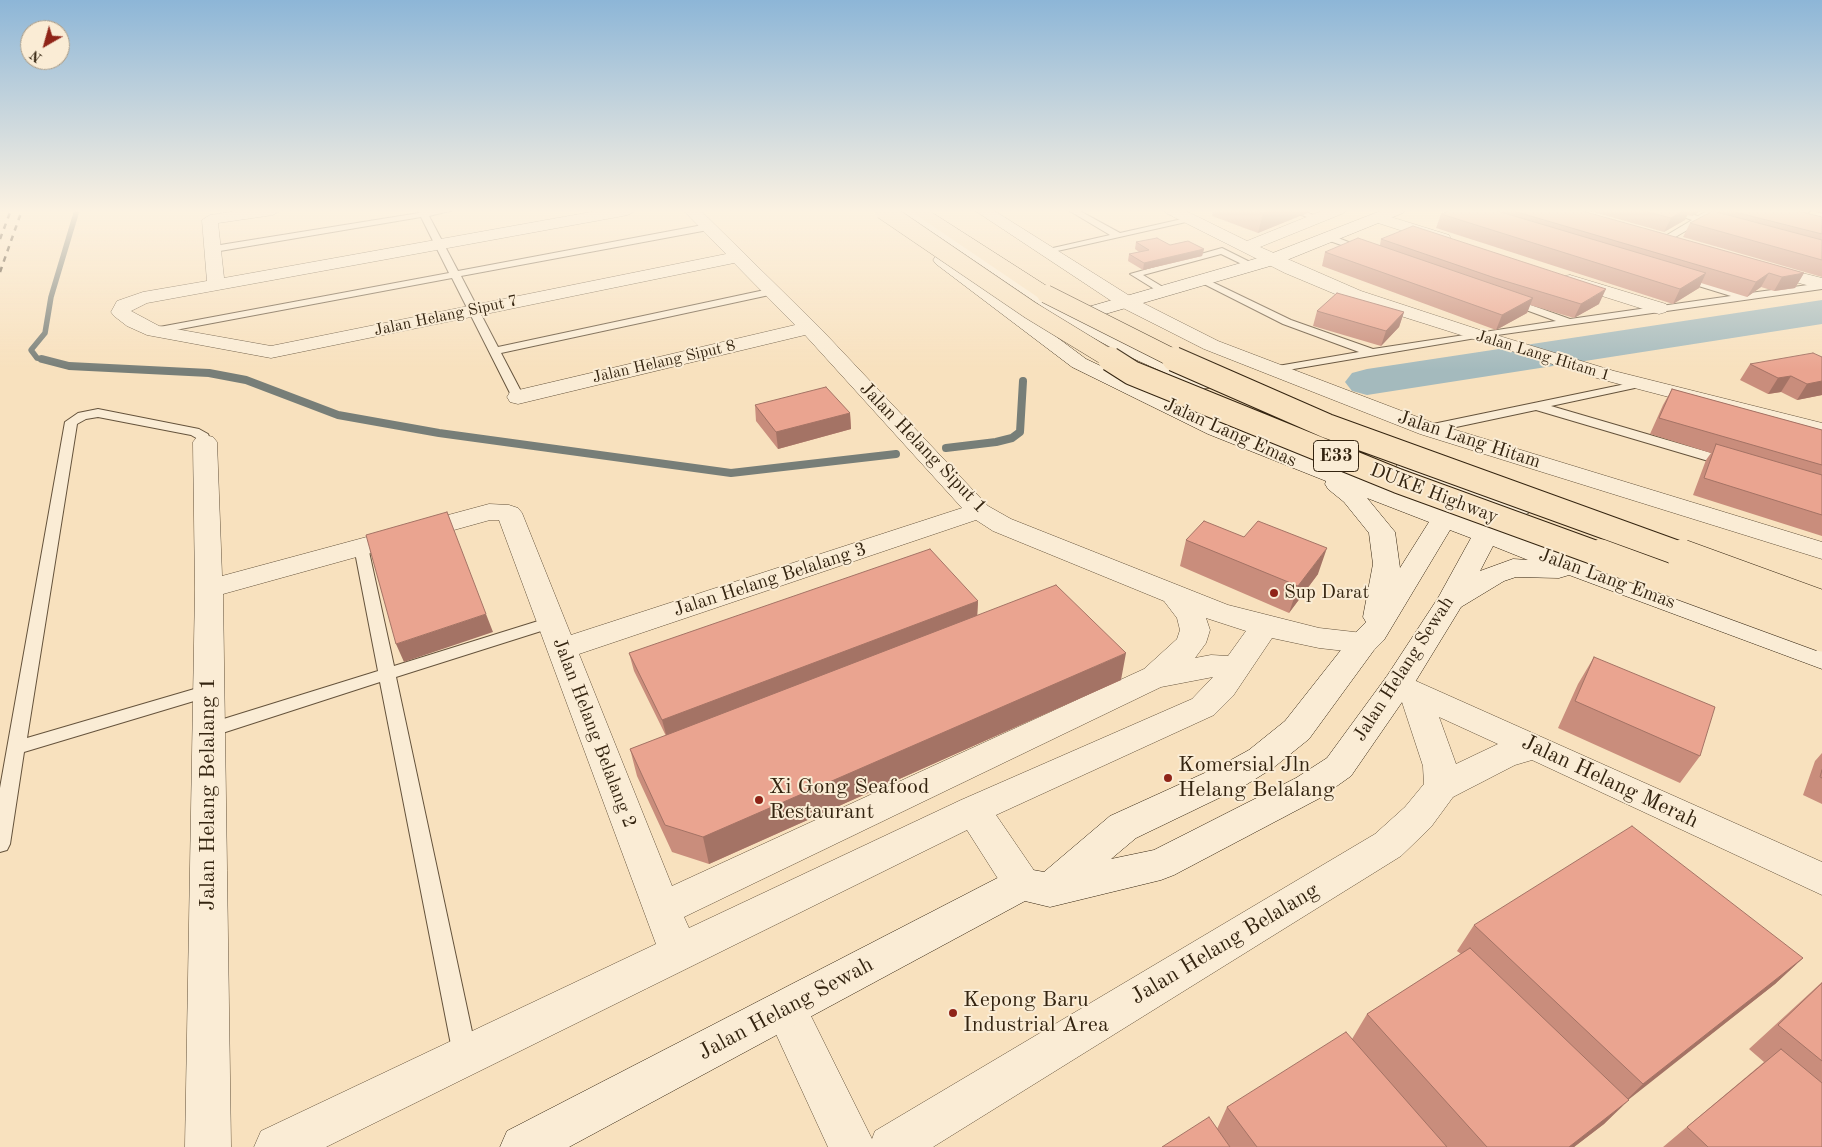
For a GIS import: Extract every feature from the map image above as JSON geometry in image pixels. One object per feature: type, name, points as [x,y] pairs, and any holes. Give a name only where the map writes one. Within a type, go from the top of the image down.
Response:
[{"type":"highway","name":"DUKE Highway","points":[[962,264],[1030,310],[1132,374],[1398,481],[1822,636]]},
{"type":"highway","name":"DUKE Highway","points":[[999,264],[1046,294],[1108,327],[1236,388],[1414,459],[1822,606]]},
{"type":"street","points":[[215,264],[216,284],[330,264]]},
{"type":"street","name":"Jalan Helang Siput 7","points":[[216,284],[143,298],[124,304],[121,312],[134,322],[154,332],[271,352],[706,264]]},
{"type":"street","name":"Jalan Helang Siput 1","points":[[745,264],[809,328],[979,511],[1002,525],[1175,596],[1265,626],[1319,638],[1369,638]]},
{"type":"street","name":"Jalan Lang Emas","points":[[947,264],[1080,363],[1216,429],[1443,519],[1822,658]]},
{"type":"street","name":"Jalan Lang Emas","points":[[989,264],[1070,317],[1128,349],[1202,384],[1462,488],[1678,557],[1822,606]]},
{"type":"street","name":"Jalan Lang Hitam","points":[[1065,264],[1126,302],[1211,345],[1428,429],[1822,551]]},
{"type":"street","points":[[1161,403],[1061,338],[1054,327],[1070,317],[1260,264]]},
{"type":"street","name":"Jalan Lang Hitam 1","points":[[1279,264],[1331,286],[1485,338],[1640,384],[1818,427]]},
{"type":"street","points":[[1748,264],[1822,285]]},
{"type":"street","points":[[1556,275],[1659,308]]},
{"type":"street","name":"Jalan Helang Siput 8","points":[[518,397],[809,328]]},
{"type":"street","name":"Jalan Helang Belalang 1","points":[[205,442],[208,589],[208,1147]]},
{"type":"street","points":[[1326,474],[1353,497],[1382,532],[1387,564],[1369,638]]},
{"type":"street","name":"Jalan Helang Sewah","points":[[523,1147],[786,1010],[1036,887],[1123,827],[1232,776],[1260,759],[1297,730],[1369,638],[1462,488]]},
{"type":"street","name":"Jalan Helang Sewah","points":[[1036,887],[1160,864],[1308,788],[1339,767],[1407,689],[1451,600],[1503,502]]},
{"type":"street","name":"Jalan Helang Belalang 3","points":[[556,636],[979,511]]},
{"type":"street","name":"Jalan Helang Belalang 2","points":[[361,547],[489,512],[509,513],[679,952]]},
{"type":"street","points":[[208,589],[361,547]]},
{"type":"street","points":[[1451,600],[1494,575],[1513,568],[1536,567],[1588,572]]},
{"type":"street","points":[[662,909],[1154,677],[1181,655],[1191,643],[1195,630],[1191,616],[1175,596]]},
{"type":"street","points":[[277,1147],[973,810],[1203,707],[1222,688],[1265,626]]},
{"type":"street","points":[[1154,677],[1211,666],[1237,667]]},
{"type":"street","points":[[1407,689],[1440,766],[1441,787]]},
{"type":"street","name":"Jalan Helang Merah","points":[[1407,689],[1822,879]]},
{"type":"street","name":"Jalan Helang Belalang","points":[[891,1147],[1388,845],[1418,817],[1441,787],[1505,755],[1534,747]]},
{"type":"street","points":[[973,810],[1036,887]]},
{"type":"street","points":[[786,1010],[852,1147]]},
{"type":"lane","points":[[450,264],[518,397]]},
{"type":"lane","points":[[154,332],[517,264]]},
{"type":"lane","points":[[1164,292],[1135,274],[1175,264]]},
{"type":"lane","points":[[1248,264],[1253,266]]},
{"type":"lane","points":[[1669,274],[1746,297]]},
{"type":"lane","points":[[1203,281],[1287,322],[1371,352]]},
{"type":"lane","points":[[1276,369],[1371,352],[1485,338],[1659,308],[1822,285]]},
{"type":"lane","points":[[493,351],[774,291]]},
{"type":"lane","points":[[1497,296],[1571,322]]},
{"type":"lane","points":[[1428,429],[1640,384]]},
{"type":"lane","points":[[1537,406],[1736,465]]},
{"type":"lane","points":[[0,844],[71,422],[82,416],[98,413],[195,432],[204,437],[205,442]]},
{"type":"lane","points":[[361,547],[465,1056]]},
{"type":"lane","points":[[208,731],[387,674],[556,636]]},
{"type":"lane","points":[[16,748],[208,691]]},
{"type":"building","points":[[1357,264],[1432,264],[1533,298],[1502,315]]},
{"type":"building","points":[[1453,264],[1528,264],[1606,289],[1581,304]]},
{"type":"building","points":[[1599,264],[1674,264],[1706,273],[1680,289]]},
{"type":"building","points":[[1693,264],[1770,264],[1804,273],[1782,277],[1769,273],[1756,282]]},
{"type":"building","points":[[1337,293],[1404,312],[1386,331],[1317,311]]},
{"type":"building","points":[[1813,353],[1822,357],[1822,381],[1807,384],[1791,376],[1778,378],[1750,364]]},
{"type":"building","points":[[826,387],[850,413],[776,432],[755,405]]},
{"type":"building","points":[[1672,389],[1822,430],[1822,465],[1659,418]]},
{"type":"building","points":[[1716,444],[1822,475],[1822,515],[1704,478]]},
{"type":"building","points":[[447,512],[486,614],[396,644],[366,535]]},
{"type":"building","points":[[1204,521],[1244,537],[1258,521],[1327,548],[1298,586],[1186,540]]},
{"type":"building","points":[[930,549],[978,601],[662,720],[629,653]]},
{"type":"building","points":[[1056,585],[1126,653],[703,837],[665,825],[630,749]]},
{"type":"building","points":[[1594,657],[1715,707],[1700,756],[1575,701]]},
{"type":"building","points":[[1632,826],[1803,958],[1643,1084],[1474,925]]},
{"type":"building","points":[[1470,948],[1629,1100],[1569,1147],[1487,1147],[1367,1014]]},
{"type":"building","points":[[1822,983],[1822,1061],[1778,1025]]},
{"type":"building","points":[[1346,1032],[1447,1147],[1257,1147],[1227,1107]]},
{"type":"building","points":[[1781,1049],[1822,1083],[1822,1147],[1708,1147],[1687,1127]]},
{"type":"building","points":[[1209,1117],[1230,1147],[1162,1147]]},
{"type":"waterway","points":[[42,359],[37,358],[31,350],[45,333],[51,297],[61,264]]},
{"type":"waterway","points":[[1367,382],[1822,312]]},
{"type":"waterway","points":[[42,359],[47,360]]},
{"type":"waterway","points":[[42,359],[69,366],[209,373],[246,380],[338,415],[439,433],[731,473],[896,454]]},
{"type":"waterway","points":[[946,448],[996,442],[1012,438],[1020,432],[1023,381]]},
{"type":"railway","points":[[0,272],[3,264]]},
{"type":"place","name":"Sup Darat","points":[[1274,593]]},
{"type":"place","name":"Komersial Jln Helang Belalang","points":[[1168,778]]},
{"type":"place","name":"Xi Gong Seafood Restaurant","points":[[759,800]]},
{"type":"place","name":"Kepong Baru Industrial Area","points":[[953,1013]]}]
